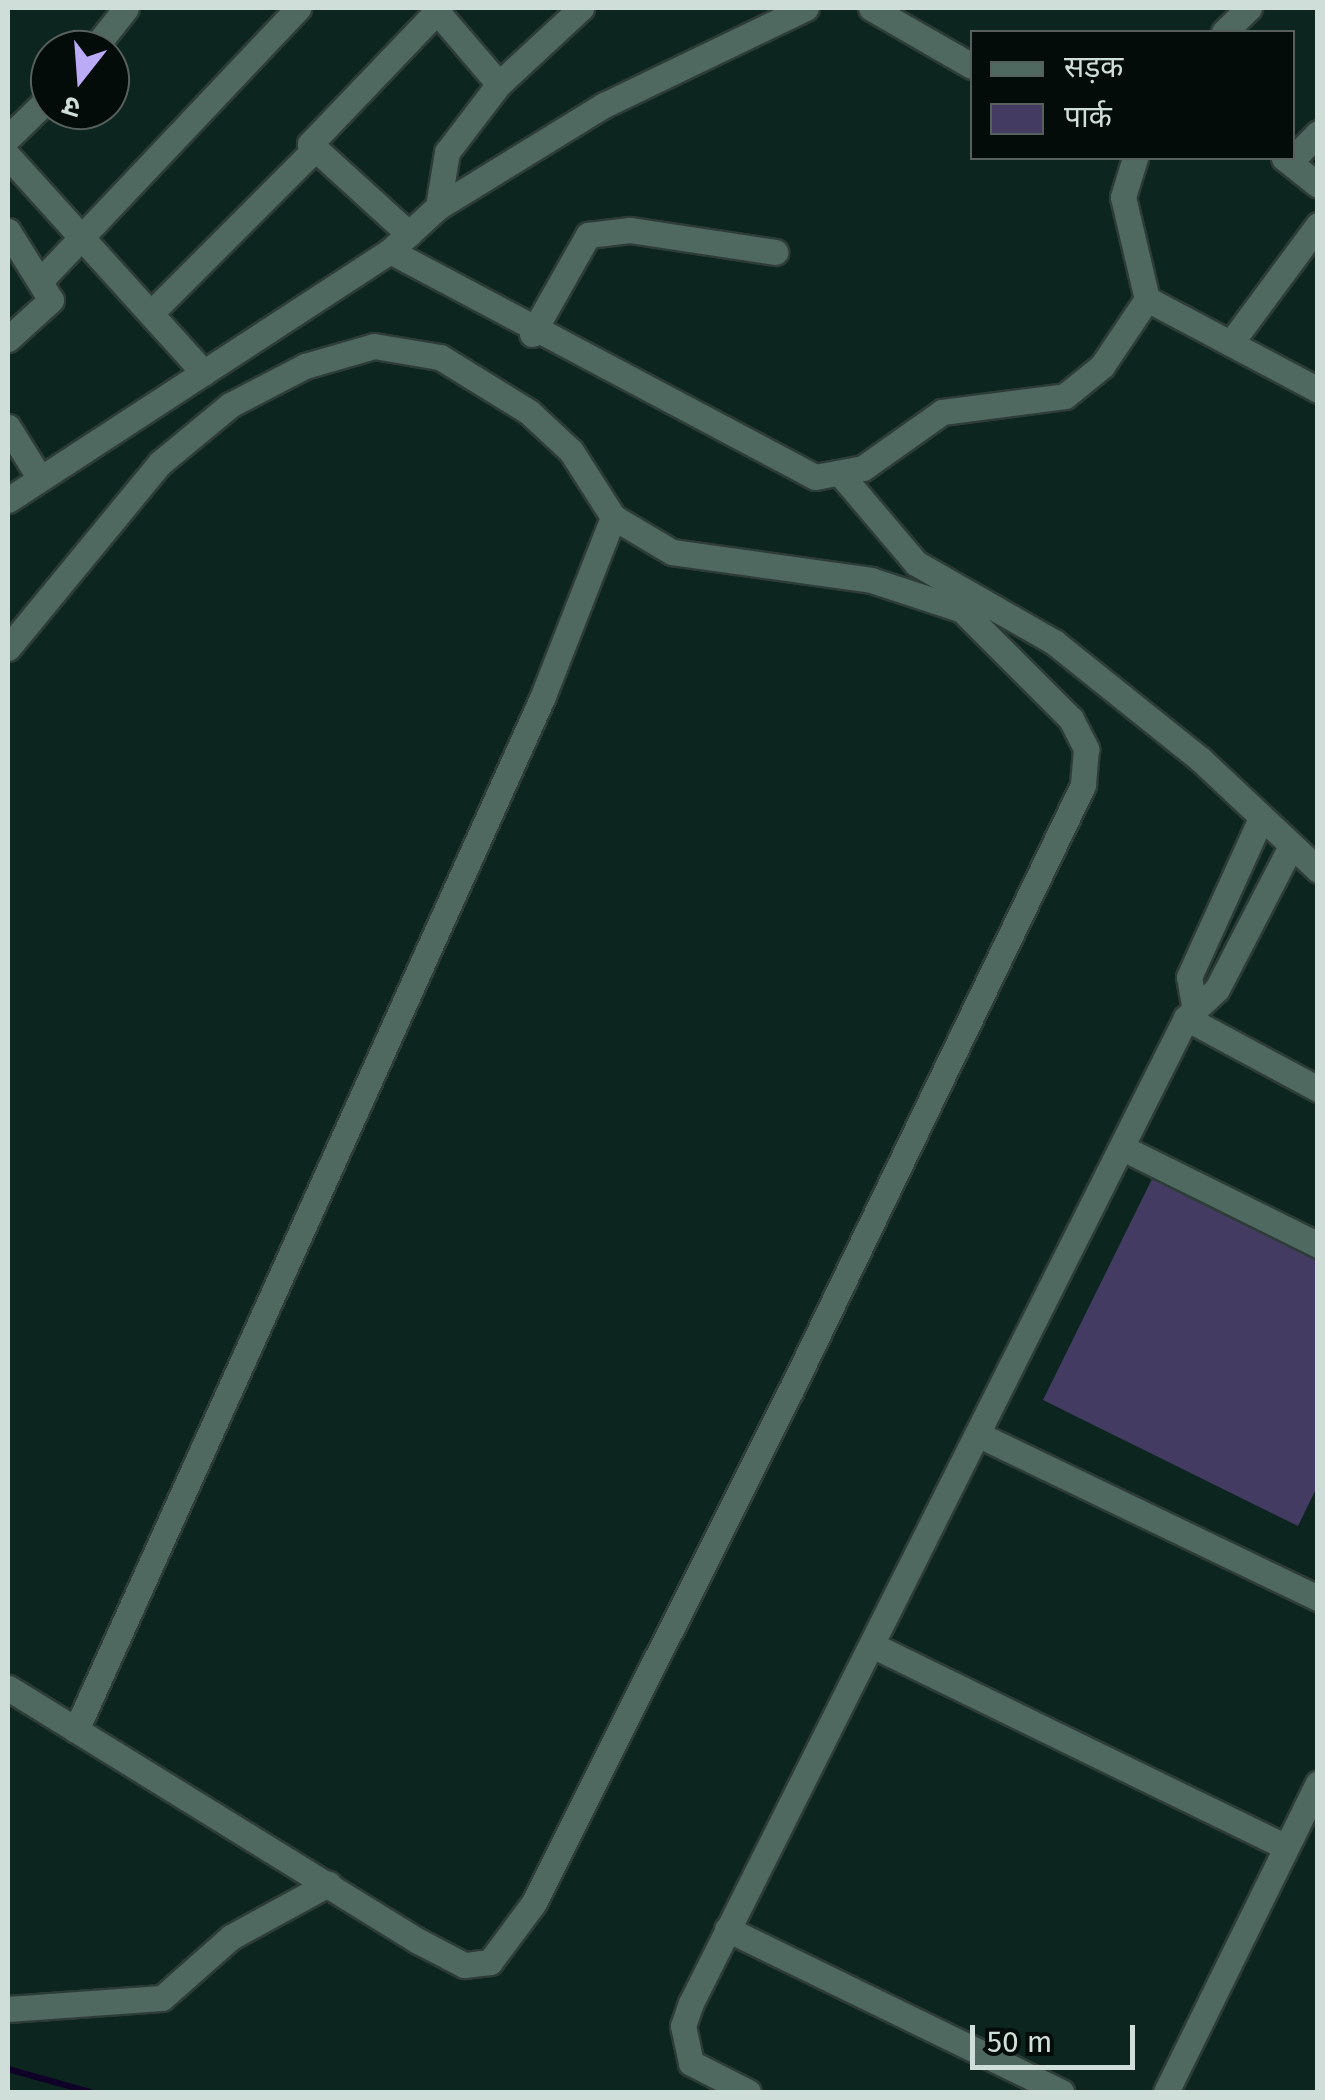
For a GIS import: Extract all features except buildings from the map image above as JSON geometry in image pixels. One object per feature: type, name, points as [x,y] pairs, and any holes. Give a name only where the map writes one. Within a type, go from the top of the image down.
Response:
[{"type":"street","points":[[108,30],[126,8]]},
{"type":"street","points":[[42,279],[298,8]]},
{"type":"street","points":[[438,207],[438,171],[499,84],[581,8]]},
{"type":"street","points":[[8,500],[400,243],[438,207],[604,105],[806,8]]},
{"type":"street","points":[[871,8],[970,65]]},
{"type":"street","points":[[1226,30],[1249,8]]},
{"type":"street","points":[[152,312],[312,152],[318,126],[437,9],[499,84]]},
{"type":"street","points":[[8,138],[30,117]]},
{"type":"street","points":[[1295,153],[1318,132]]},
{"type":"street","points":[[312,152],[400,243],[532,334],[814,477],[843,477],[942,412],[1064,396],[1102,366],[1147,299],[1122,197],[1126,161]]},
{"type":"street","points":[[8,156],[86,232],[204,373]]},
{"type":"street","points":[[1287,160],[1318,184]]},
{"type":"street","points":[[1233,340],[1318,225]]},
{"type":"street","points":[[532,334],[588,235],[630,230],[775,252]]},
{"type":"street","points":[[8,231],[42,279],[51,300],[8,339]]},
{"type":"street","points":[[1147,299],[1233,340],[1318,390]]},
{"type":"street","points":[[8,648],[160,463],[230,406],[305,366],[374,346],[440,357],[529,412],[571,451],[614,517],[672,552],[871,580],[962,610],[1071,719],[1086,749],[1083,786],[513,1941],[490,1962],[464,1965],[8,1688]]},
{"type":"street","points":[[8,427],[39,477]]},
{"type":"street","points":[[843,477],[916,562],[1054,642],[1318,870]]},
{"type":"street","points":[[76,1730],[543,696],[614,517]]},
{"type":"street","points":[[1190,1012],[1189,978],[1261,818]]},
{"type":"street","points":[[748,2092],[692,2062],[684,2044],[690,2004],[874,1646],[1190,1012],[1217,989],[1291,846]]},
{"type":"street","points":[[1190,1012],[1318,1089]]},
{"type":"street","points":[[1123,1148],[1318,1246]]},
{"type":"street","points":[[979,1435],[1318,1598]]},
{"type":"street","points":[[874,1646],[1286,1848]]},
{"type":"street","points":[[1166,2092],[1318,1783]]},
{"type":"street","points":[[8,2010],[162,1998],[231,1937],[328,1884]]},
{"type":"street","points":[[727,1929],[1061,2092]]},
{"type":"green space","points":[[1153,1177],[1317,1257],[1317,1487],[1298,1526],[1043,1400]]},
{"type":"waterway","points":[[8,2069],[90,2092]]}]
